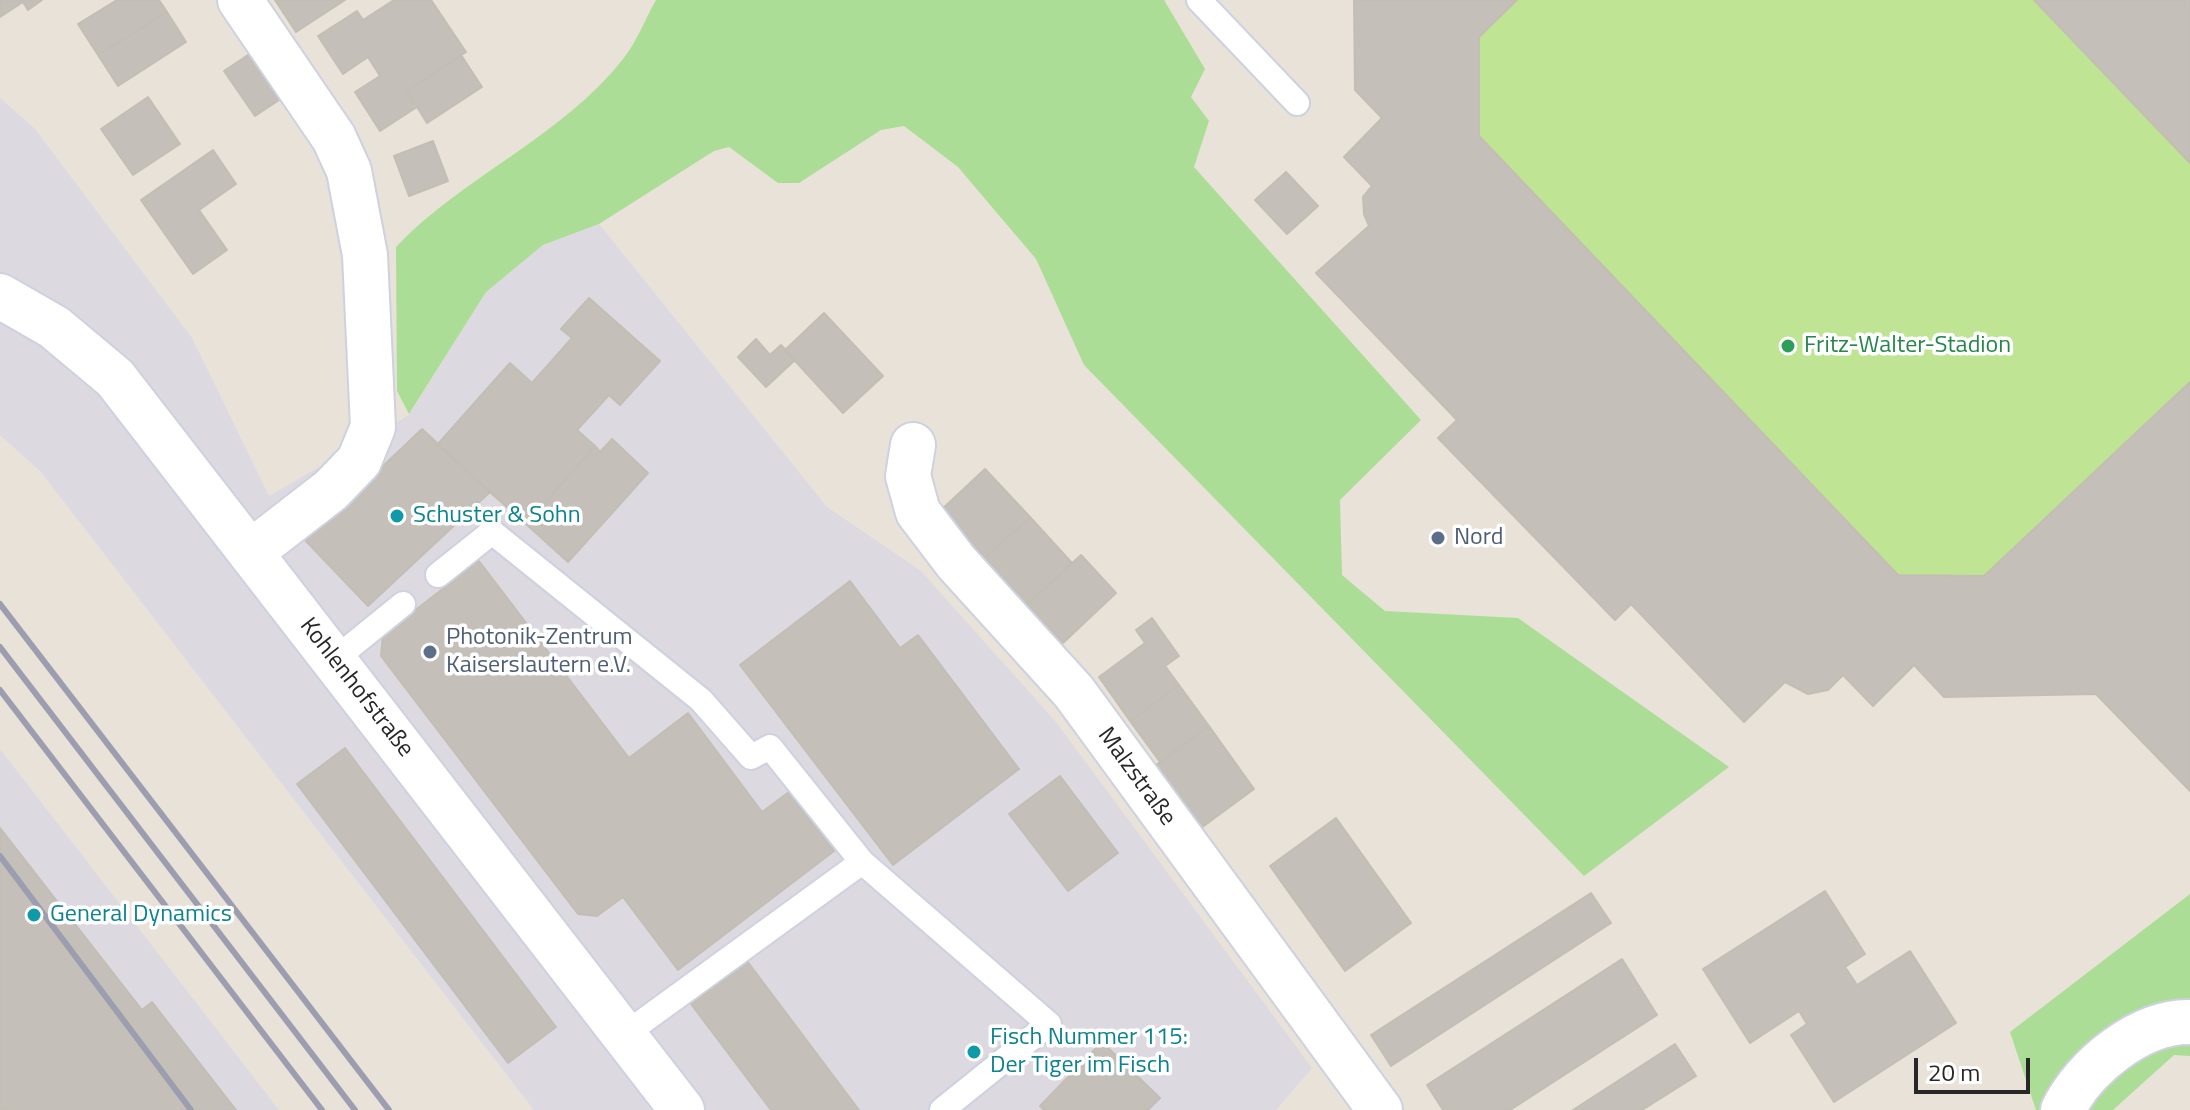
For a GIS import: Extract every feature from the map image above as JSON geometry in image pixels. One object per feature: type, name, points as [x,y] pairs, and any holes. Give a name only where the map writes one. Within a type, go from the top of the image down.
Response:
[{"type":"street","points":[[240,0],[334,138],[349,171],[365,255],[373,427],[359,461],[331,490],[251,552]]},
{"type":"street","name":"Kohlenhofstraße","points":[[0,296],[54,327],[115,378],[682,1110]]},
{"type":"street","name":"Malzstraße","points":[[913,445],[908,476],[918,512],[956,562],[1074,692],[1380,1110]]},
{"type":"street","points":[[2063,1110],[2071,1093],[2108,1055],[2151,1030],[2174,1022],[2190,1022]]},
{"type":"lane","points":[[1199,0],[1297,103]]},
{"type":"lane","points":[[438,575],[492,532],[701,700],[751,757],[770,747],[862,862],[1049,1024],[942,1110]]},
{"type":"lane","points":[[334,660],[403,604]]},
{"type":"lane","points":[[624,1035],[862,862]]},
{"type":"shaded area","points":[[0,98],[35,129],[192,338],[269,496],[409,415],[486,292],[543,245],[599,224],[827,507],[921,571],[1056,722],[1312,1068],[1276,1110],[534,1110],[41,472],[0,435]]},
{"type":"shaded area","name":"General Dynamics","points":[[0,749],[279,1110],[0,1110]]},
{"type":"green space","points":[[656,0],[1164,0],[1205,69],[1191,97],[1209,121],[1194,167],[1421,420],[1340,500],[1342,575],[1385,611],[1518,618],[1729,767],[1584,876],[1084,365],[1036,259],[958,167],[904,126],[881,130],[799,183],[778,183],[729,147],[714,151],[599,224],[543,245],[486,292],[409,414],[397,391],[396,247],[451,199],[542,134],[598,87],[628,52]]},
{"type":"green space","name":"Fritz-Walter-Stadion","points":[[1354,0],[2190,0],[2190,791],[2096,694],[1944,697],[1914,666],[1873,706],[1843,675],[1828,688],[1816,692],[1785,682],[1744,722],[1632,605],[1615,620],[1438,438],[1457,420],[1316,273],[1369,226],[1364,214],[1363,197],[1372,186],[1344,157],[1381,118],[1355,90]]},
{"type":"green space","points":[[2190,894],[2190,1056],[2174,1055],[2113,1110],[2036,1110],[2010,1032]]},
{"type":"building","points":[[0,0],[42,0],[28,10],[23,2],[0,17]]},
{"type":"building","points":[[117,0],[159,0],[167,12],[98,55],[78,24]]},
{"type":"building","points":[[275,0],[345,0],[296,32]]},
{"type":"building","points":[[394,0],[431,0],[466,52],[407,91],[417,107],[380,131],[355,92],[380,76],[368,57],[343,74],[318,36],[357,11],[363,20]]},
{"type":"building","points":[[1354,0],[1517,0],[1479,37],[1479,136],[1898,575],[1984,576],[2190,382],[2190,791],[2096,694],[1944,697],[1914,665],[1873,706],[1843,675],[1828,690],[1808,694],[1785,682],[1744,722],[1631,604],[1615,620],[1438,438],[1457,420],[1316,273],[1369,226],[1364,214],[1363,197],[1372,186],[1344,157],[1382,118],[1355,90]]},
{"type":"building","points":[[2034,0],[2190,0],[2190,163]]},
{"type":"building","points":[[167,12],[186,42],[118,86],[98,55]]},
{"type":"building","points":[[254,51],[285,96],[255,116],[224,71]]},
{"type":"building","points":[[461,55],[482,87],[427,123],[407,91]]},
{"type":"building","points":[[148,97],[180,144],[133,175],[101,129]]},
{"type":"building","points":[[433,141],[448,181],[409,196],[394,156]]},
{"type":"building","points":[[213,150],[236,184],[199,210],[227,250],[193,274],[141,200]]},
{"type":"building","points":[[1286,172],[1318,206],[1287,234],[1255,200]]},
{"type":"building","points":[[589,298],[660,361],[620,405],[609,395],[577,430],[595,446],[526,524],[437,445],[510,363],[532,383],[572,338],[561,329]]},
{"type":"building","points":[[824,313],[883,376],[843,413],[785,350]]},
{"type":"building","points":[[756,339],[770,355],[781,345],[795,360],[766,387],[738,357]]},
{"type":"building","name":"Schuster & Sohn","points":[[422,429],[490,492],[368,606],[305,540]]},
{"type":"building","points":[[612,439],[648,473],[568,562],[526,524],[595,446],[600,452]]},
{"type":"building","points":[[985,469],[1030,517],[985,558],[940,511]]},
{"type":"building","points":[[1030,517],[1072,563],[1027,605],[985,558]]},
{"type":"building","points":[[1081,555],[1116,593],[1063,643],[1027,605]]},
{"type":"building","points":[[479,561],[629,758],[688,713],[762,812],[789,792],[834,851],[678,970],[623,897],[597,916],[578,914],[381,656],[383,635]]},
{"type":"building","points":[[850,581],[900,648],[918,635],[1019,769],[893,865],[740,665]]},
{"type":"building","points":[[1152,618],[1179,656],[1165,666],[1179,685],[1130,721],[1099,677],[1145,643],[1136,630]]},
{"type":"building","points":[[1179,685],[1209,726],[1160,762],[1130,721]]},
{"type":"building","points":[[1209,726],[1254,789],[1201,828],[1156,765]]},
{"type":"building","points":[[345,748],[556,1027],[508,1063],[297,784]]},
{"type":"building","points":[[1060,776],[1118,853],[1068,891],[1009,814]]},
{"type":"building","points":[[1336,818],[1411,923],[1345,971],[1270,866]]},
{"type":"building","name":"General Dynamics","points":[[0,828],[142,1010],[152,1002],[236,1110],[0,1110]]},
{"type":"building","points":[[1825,891],[1865,954],[1845,967],[1857,985],[1910,951],[1956,1023],[1834,1102],[1791,1035],[1807,1024],[1799,1011],[1750,1043],[1703,969]]},
{"type":"building","points":[[1591,893],[1611,923],[1391,1066],[1371,1035]]},
{"type":"building","points":[[1622,959],[1657,1015],[1510,1110],[1443,1110],[1427,1085]]},
{"type":"building","points":[[747,961],[859,1110],[771,1110],[691,1004]]},
{"type":"building","points":[[1102,1042],[1160,1098],[1148,1110],[1044,1110],[1040,1106]]},
{"type":"building","points":[[1675,1044],[1696,1076],[1642,1110],[1573,1110]]},
{"type":"railway","points":[[0,604],[389,1110]]},
{"type":"railway","points":[[0,647],[355,1110]]},
{"type":"railway","points":[[0,690],[322,1110]]},
{"type":"railway","points":[[0,856],[191,1110]]},
{"type":"place","name":"Fritz-Walter-Stadion","points":[[1788,346]]},
{"type":"place","name":"Schuster & Sohn","points":[[397,516]]},
{"type":"place","name":"Nord","points":[[1438,538]]},
{"type":"place","name":"Photonik-Zentrum Kaiserslautern e.V.","points":[[430,652]]},
{"type":"place","name":"General Dynamics","points":[[34,915]]},
{"type":"place","name":"Fisch Nummer 115: Der Tiger im Fisch","points":[[974,1052]]}]
